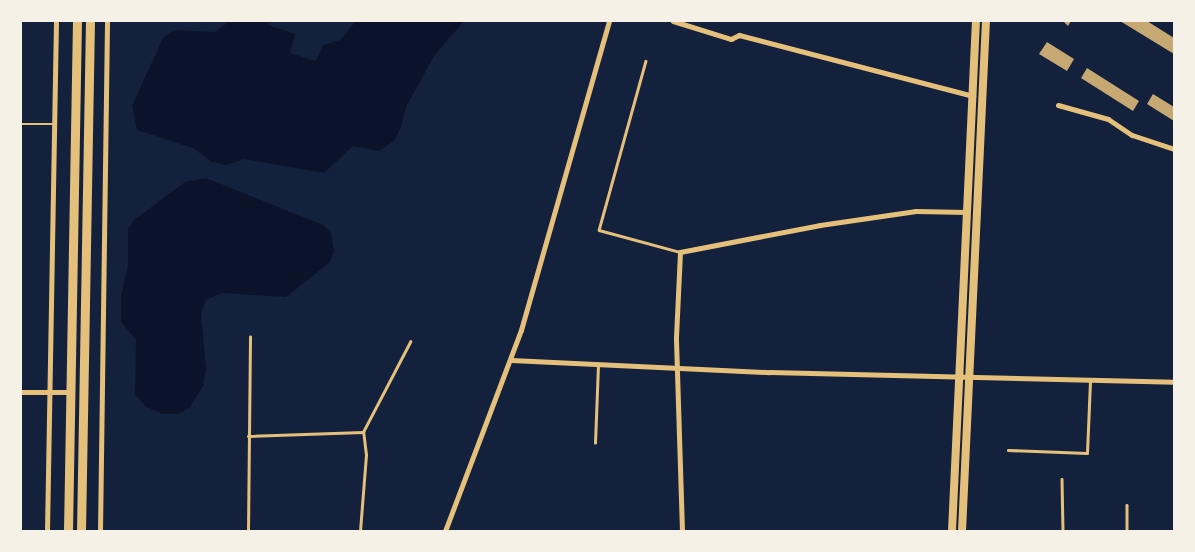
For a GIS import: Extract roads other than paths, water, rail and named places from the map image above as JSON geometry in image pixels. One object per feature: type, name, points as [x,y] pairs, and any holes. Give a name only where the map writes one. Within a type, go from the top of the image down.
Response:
[{"type":"main road","points":[[63,531],[68,526],[77,21]]},
{"type":"main road","points":[[82,530],[90,21]]},
{"type":"main road","points":[[952,531],[976,21]]},
{"type":"main road","points":[[962,531],[986,21]]},
{"type":"street","points":[[47,531],[56,21]]},
{"type":"street","points":[[100,531],[107,21]]},
{"type":"street","points":[[445,531],[511,360],[608,21]]},
{"type":"street","points":[[673,21],[731,38],[739,35],[972,96]]},
{"type":"street","points":[[1058,105],[1108,119],[1132,135],[1174,149]]},
{"type":"street","points":[[682,531],[677,368],[680,252],[830,223],[916,212],[967,212]]},
{"type":"street","points":[[511,360],[677,368],[1174,382]]},
{"type":"street","points":[[21,392],[70,392]]},
{"type":"lane","points":[[646,61],[599,230],[680,252]]},
{"type":"lane","points":[[21,124],[55,124]]},
{"type":"lane","points":[[248,531],[250,338]]},
{"type":"lane","points":[[360,531],[366,455],[363,432],[410,342]]},
{"type":"lane","points":[[595,443],[598,364]]},
{"type":"lane","points":[[1008,450],[1087,453],[1090,379]]},
{"type":"lane","points":[[248,436],[363,432]]},
{"type":"lane","points":[[1062,479],[1063,531]]},
{"type":"lane","points":[[1127,505],[1127,531]]},
{"type":"water","points":[[230,21],[269,21],[268,25],[295,34],[290,53],[316,61],[323,45],[340,40],[356,21],[464,21],[434,56],[406,107],[401,127],[394,141],[379,151],[353,146],[324,173],[244,159],[226,165],[212,162],[193,148],[137,130],[132,106],[163,38],[174,30],[215,32]]},
{"type":"water","points":[[206,178],[323,225],[331,232],[334,252],[329,263],[286,297],[222,293],[206,300],[201,313],[206,369],[203,386],[189,408],[178,414],[162,414],[145,406],[135,394],[136,340],[121,322],[121,296],[128,265],[128,229],[134,220],[185,182]]}]
